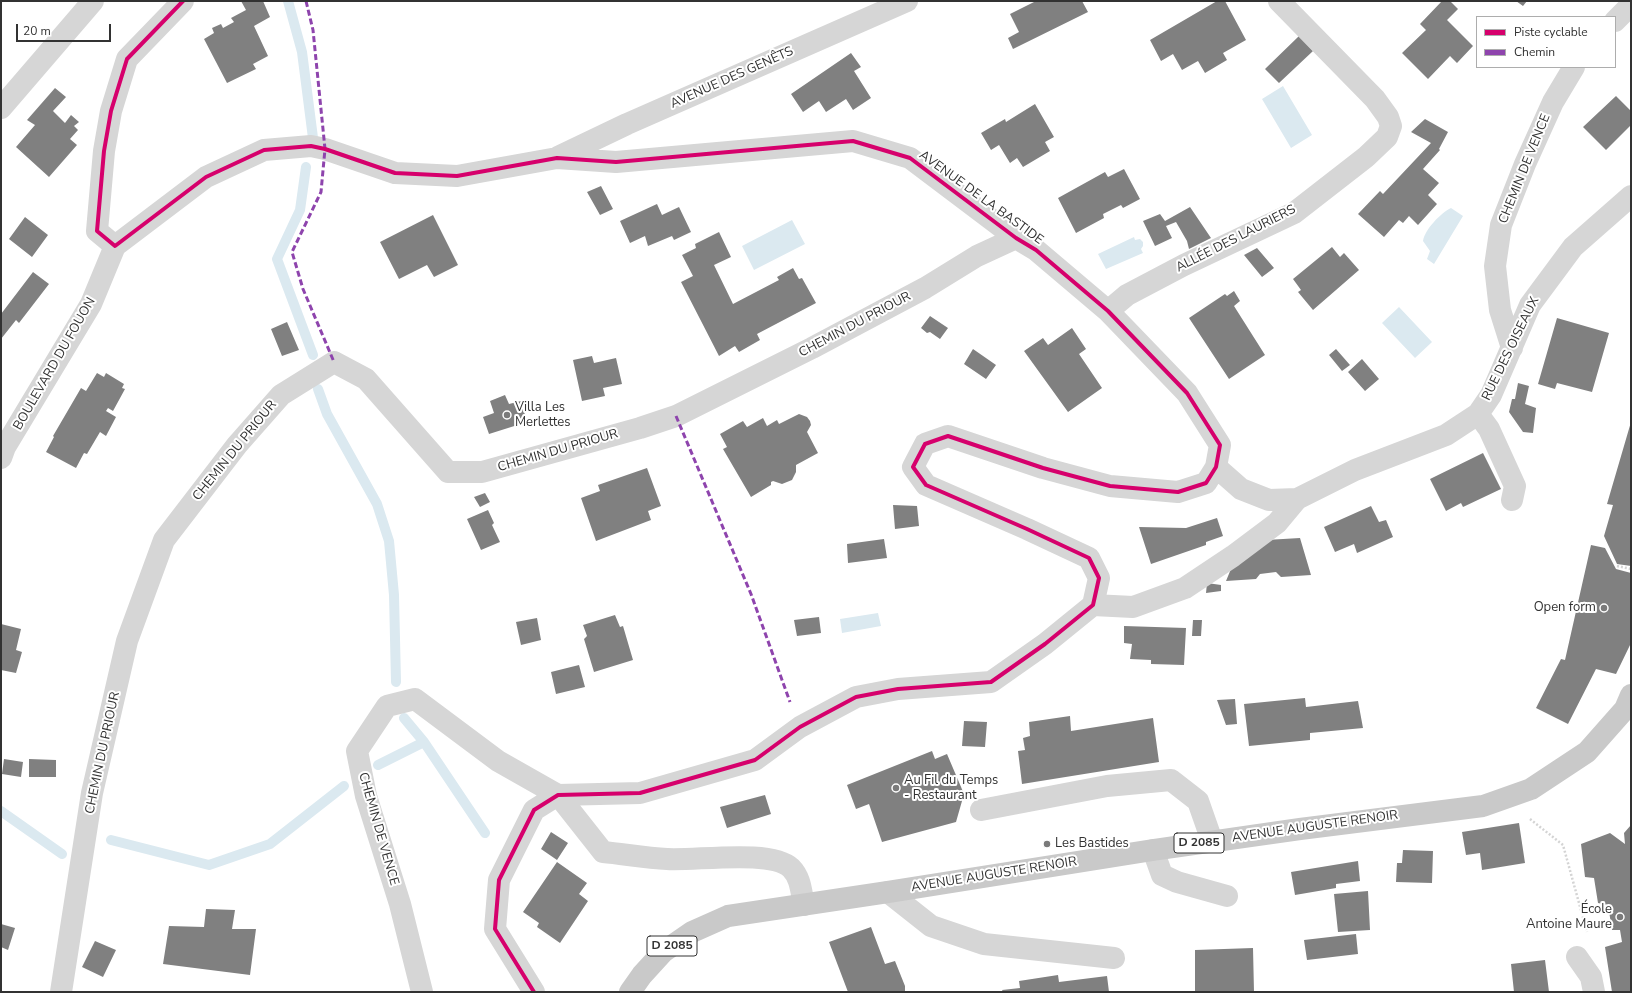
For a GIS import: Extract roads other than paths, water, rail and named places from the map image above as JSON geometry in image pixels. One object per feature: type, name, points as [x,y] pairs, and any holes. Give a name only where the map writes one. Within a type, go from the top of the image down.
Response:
[{"type":"main road","name":"AVENUE AUGUSTE RENOIR","points":[[630,992],[642,975],[663,952],[692,932],[728,916],[1212,841],[1483,806],[1531,790],[1587,752],[1625,709],[1631,695]]},
{"type":"street","points":[[1,108],[93,1]]},
{"type":"street","points":[[115,246],[97,231],[104,151],[111,111],[127,59],[183,1]]},
{"type":"street","name":"AVENUE DES GENÊTS","points":[[557,158],[627,124],[907,1]]},
{"type":"street","name":"ALLÉE DES LAURIERS","points":[[1108,311],[1127,295],[1184,265],[1294,213],[1366,157],[1387,137],[1391,126],[1388,117],[1375,99],[1279,1]]},
{"type":"street","name":"CHEMIN DE VENCE","points":[[1512,348],[1500,310],[1495,266],[1501,225],[1553,102],[1573,68]]},
{"type":"street","name":"AVENUE DE LA BASTIDE","points":[[115,246],[206,176],[264,150],[310,146],[325,149],[395,173],[457,176],[557,158],[616,162],[853,141],[910,158],[1016,238],[1036,250],[1108,311],[1187,393],[1220,445],[1216,467],[1206,483],[1178,492],[1110,486],[1043,468],[948,436],[925,444],[913,467],[926,485],[1089,558],[1099,578],[1092,605]]},
{"type":"street","name":"RUE DES OISEAUX","points":[[1216,467],[1241,489],[1269,500],[1296,499],[1355,470],[1446,435],[1478,414],[1491,395],[1530,305],[1573,247],[1631,196]]},
{"type":"street","name":"CHEMIN DU PRIOUR","points":[[61,992],[92,793],[127,641],[164,540],[237,445],[281,395],[334,362],[366,379],[448,472],[482,472],[640,428],[676,416],[812,348],[925,288],[977,256],[1016,238]]},
{"type":"street","name":"BOULEVARD DU FOUON","points":[[1,458],[6,447],[92,304],[115,246]]},
{"type":"street","points":[[1478,414],[1489,428],[1515,486],[1512,500]]},
{"type":"street","points":[[534,992],[495,929],[499,880],[534,810],[558,795],[640,793],[755,760],[800,728],[856,697],[898,689],[990,682],[1045,644],[1092,605],[1134,607],[1185,588],[1233,556],[1277,523],[1296,499]]},
{"type":"street","name":"CHEMIN DE VENCE","points":[[422,992],[400,904],[366,796],[357,751],[387,706],[415,699],[498,761],[558,795]]},
{"type":"street","points":[[981,810],[1107,786],[1171,780],[1198,801],[1212,841]]},
{"type":"street","points":[[558,795],[603,852],[668,860],[745,857],[778,861],[790,868],[798,878],[804,905]]},
{"type":"street","points":[[1154,850],[1162,875],[1177,882],[1227,896]]},
{"type":"street","points":[[888,892],[931,926],[984,944],[1114,958]]},
{"type":"street","points":[[1576,957],[1593,984]]},
{"type":"waterway","points":[[288,1],[302,52],[313,138]]},
{"type":"waterway","points":[[306,167],[300,210],[277,259],[313,355]]},
{"type":"waterway","points":[[318,389],[327,414],[377,504],[389,541],[394,595],[396,682]]},
{"type":"waterway","points":[[404,718],[424,742],[485,833]]},
{"type":"waterway","points":[[378,765],[424,742]]},
{"type":"waterway","points":[[111,840],[209,865],[270,844],[344,786]]},
{"type":"waterway","points":[[1,811],[62,854]]},
{"type":"place","name":"Villa Les Merlettes","points":[[507,415]]},
{"type":"place","name":"Open form","points":[[1604,608]]},
{"type":"place","name":"Au Fil du Temps - Restaurant","points":[[896,788]]},
{"type":"place","name":"Les Bastides","points":[[1047,844]]},
{"type":"place","name":"École Antoine Maure","points":[[1620,917]]}]
